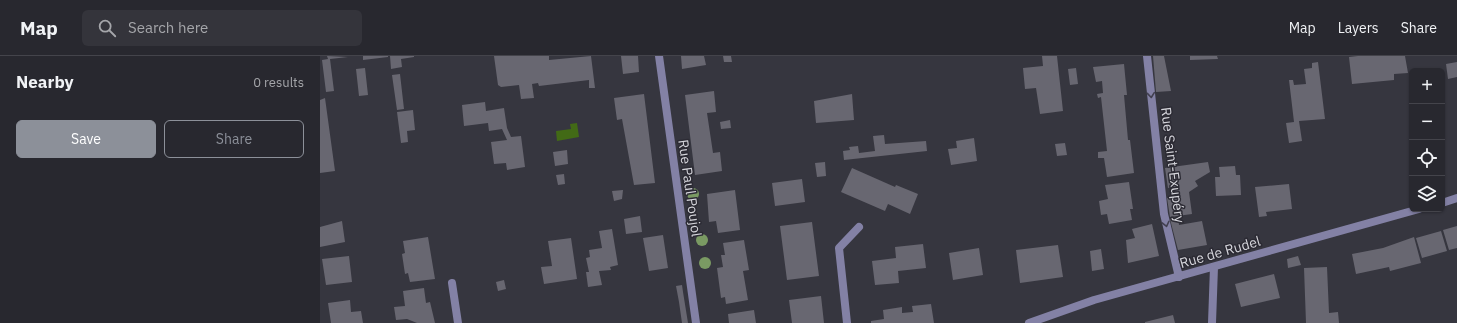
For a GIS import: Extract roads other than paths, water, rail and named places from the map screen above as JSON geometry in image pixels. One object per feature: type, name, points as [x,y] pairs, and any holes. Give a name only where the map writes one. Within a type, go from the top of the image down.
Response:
[{"type":"street","name":"Rue Paul Poujol","points":[[659,56],[696,323]]},
{"type":"street","name":"Rue Saint-Exupéry","points":[[1147,56],[1164,214],[1179,276]]},
{"type":"street","points":[[1445,201],[1457,198]]},
{"type":"street","name":"Rue de Rudel","points":[[1029,323],[1094,300],[1409,212]]},
{"type":"street","points":[[847,323],[839,248],[859,227]]},
{"type":"street","points":[[1212,323],[1214,267]]},
{"type":"street","points":[[452,283],[458,323]]}]
